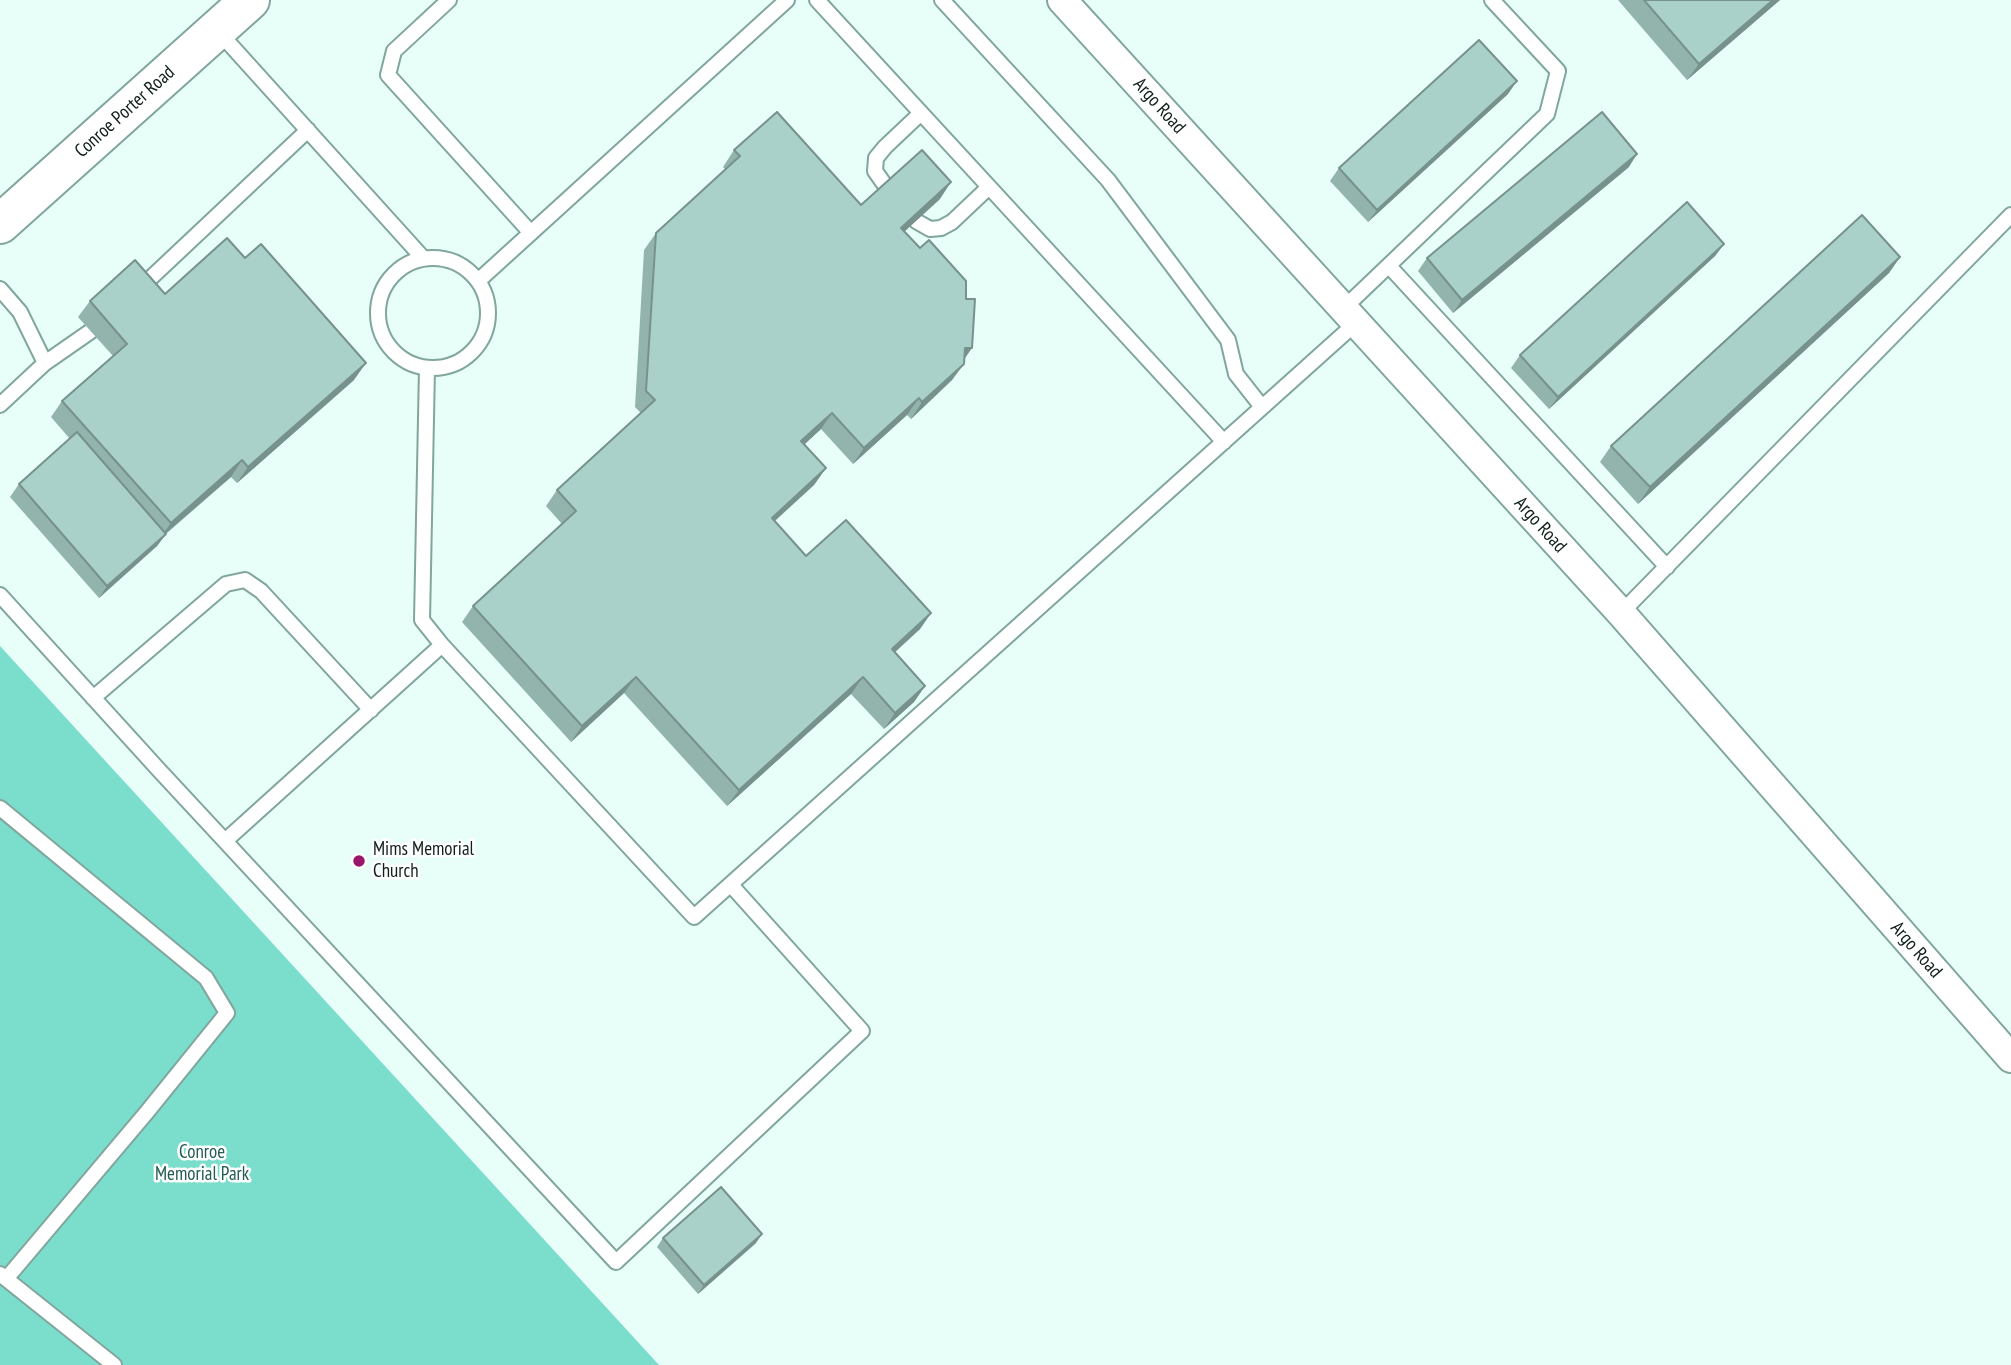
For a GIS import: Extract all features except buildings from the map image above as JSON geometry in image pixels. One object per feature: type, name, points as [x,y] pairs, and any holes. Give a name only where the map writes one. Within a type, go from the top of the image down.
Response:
[{"type":"main road","name":"Conroe Porter Road","points":[[0,224],[250,0]]},
{"type":"street","name":"Argo Road","points":[[1062,0],[1621,613],[2011,1058]]},
{"type":"lane","points":[[449,0],[394,51],[388,75],[531,233]]},
{"type":"lane","points":[[478,281],[787,0]]},
{"type":"lane","points":[[817,0],[1224,442]]},
{"type":"lane","points":[[942,0],[1108,180],[1228,340],[1236,374],[1262,407]]},
{"type":"lane","points":[[427,368],[422,620],[442,645],[694,917],[1262,407],[1350,316],[1389,266],[1547,114],[1558,71],[1492,0]]},
{"type":"lane","points":[[217,30],[423,258]]},
{"type":"lane","points":[[887,188],[876,171],[876,158],[921,113]]},
{"type":"lane","points":[[137,291],[308,130]]},
{"type":"lane","points":[[916,221],[930,229],[941,228],[952,222],[989,187]]},
{"type":"lane","points":[[1621,613],[2011,215]]},
{"type":"lane","points":[[439,257],[454,261],[478,281],[486,295],[487,326],[481,341],[471,353],[443,368],[427,368],[398,356],[388,344],[380,330],[379,299],[385,284],[395,272],[408,263],[439,257]]},
{"type":"lane","points":[[1389,266],[1667,567]]},
{"type":"lane","points":[[0,289],[20,312],[45,363]]},
{"type":"lane","points":[[0,405],[45,363],[90,331]]},
{"type":"lane","points":[[93,698],[226,584],[245,580],[261,591],[371,710]]},
{"type":"lane","points":[[0,595],[616,1262],[862,1031],[730,885]]},
{"type":"lane","points":[[225,841],[442,645]]},
{"type":"lane","points":[[0,808],[206,978],[227,1013],[147,1112],[3,1276],[114,1365]]},
{"type":"green space","name":"Conroe Memorial Park","points":[[0,646],[659,1365],[0,1365]]},
{"type":"place","name":"Mims Memorial Church","points":[[359,861]]}]
